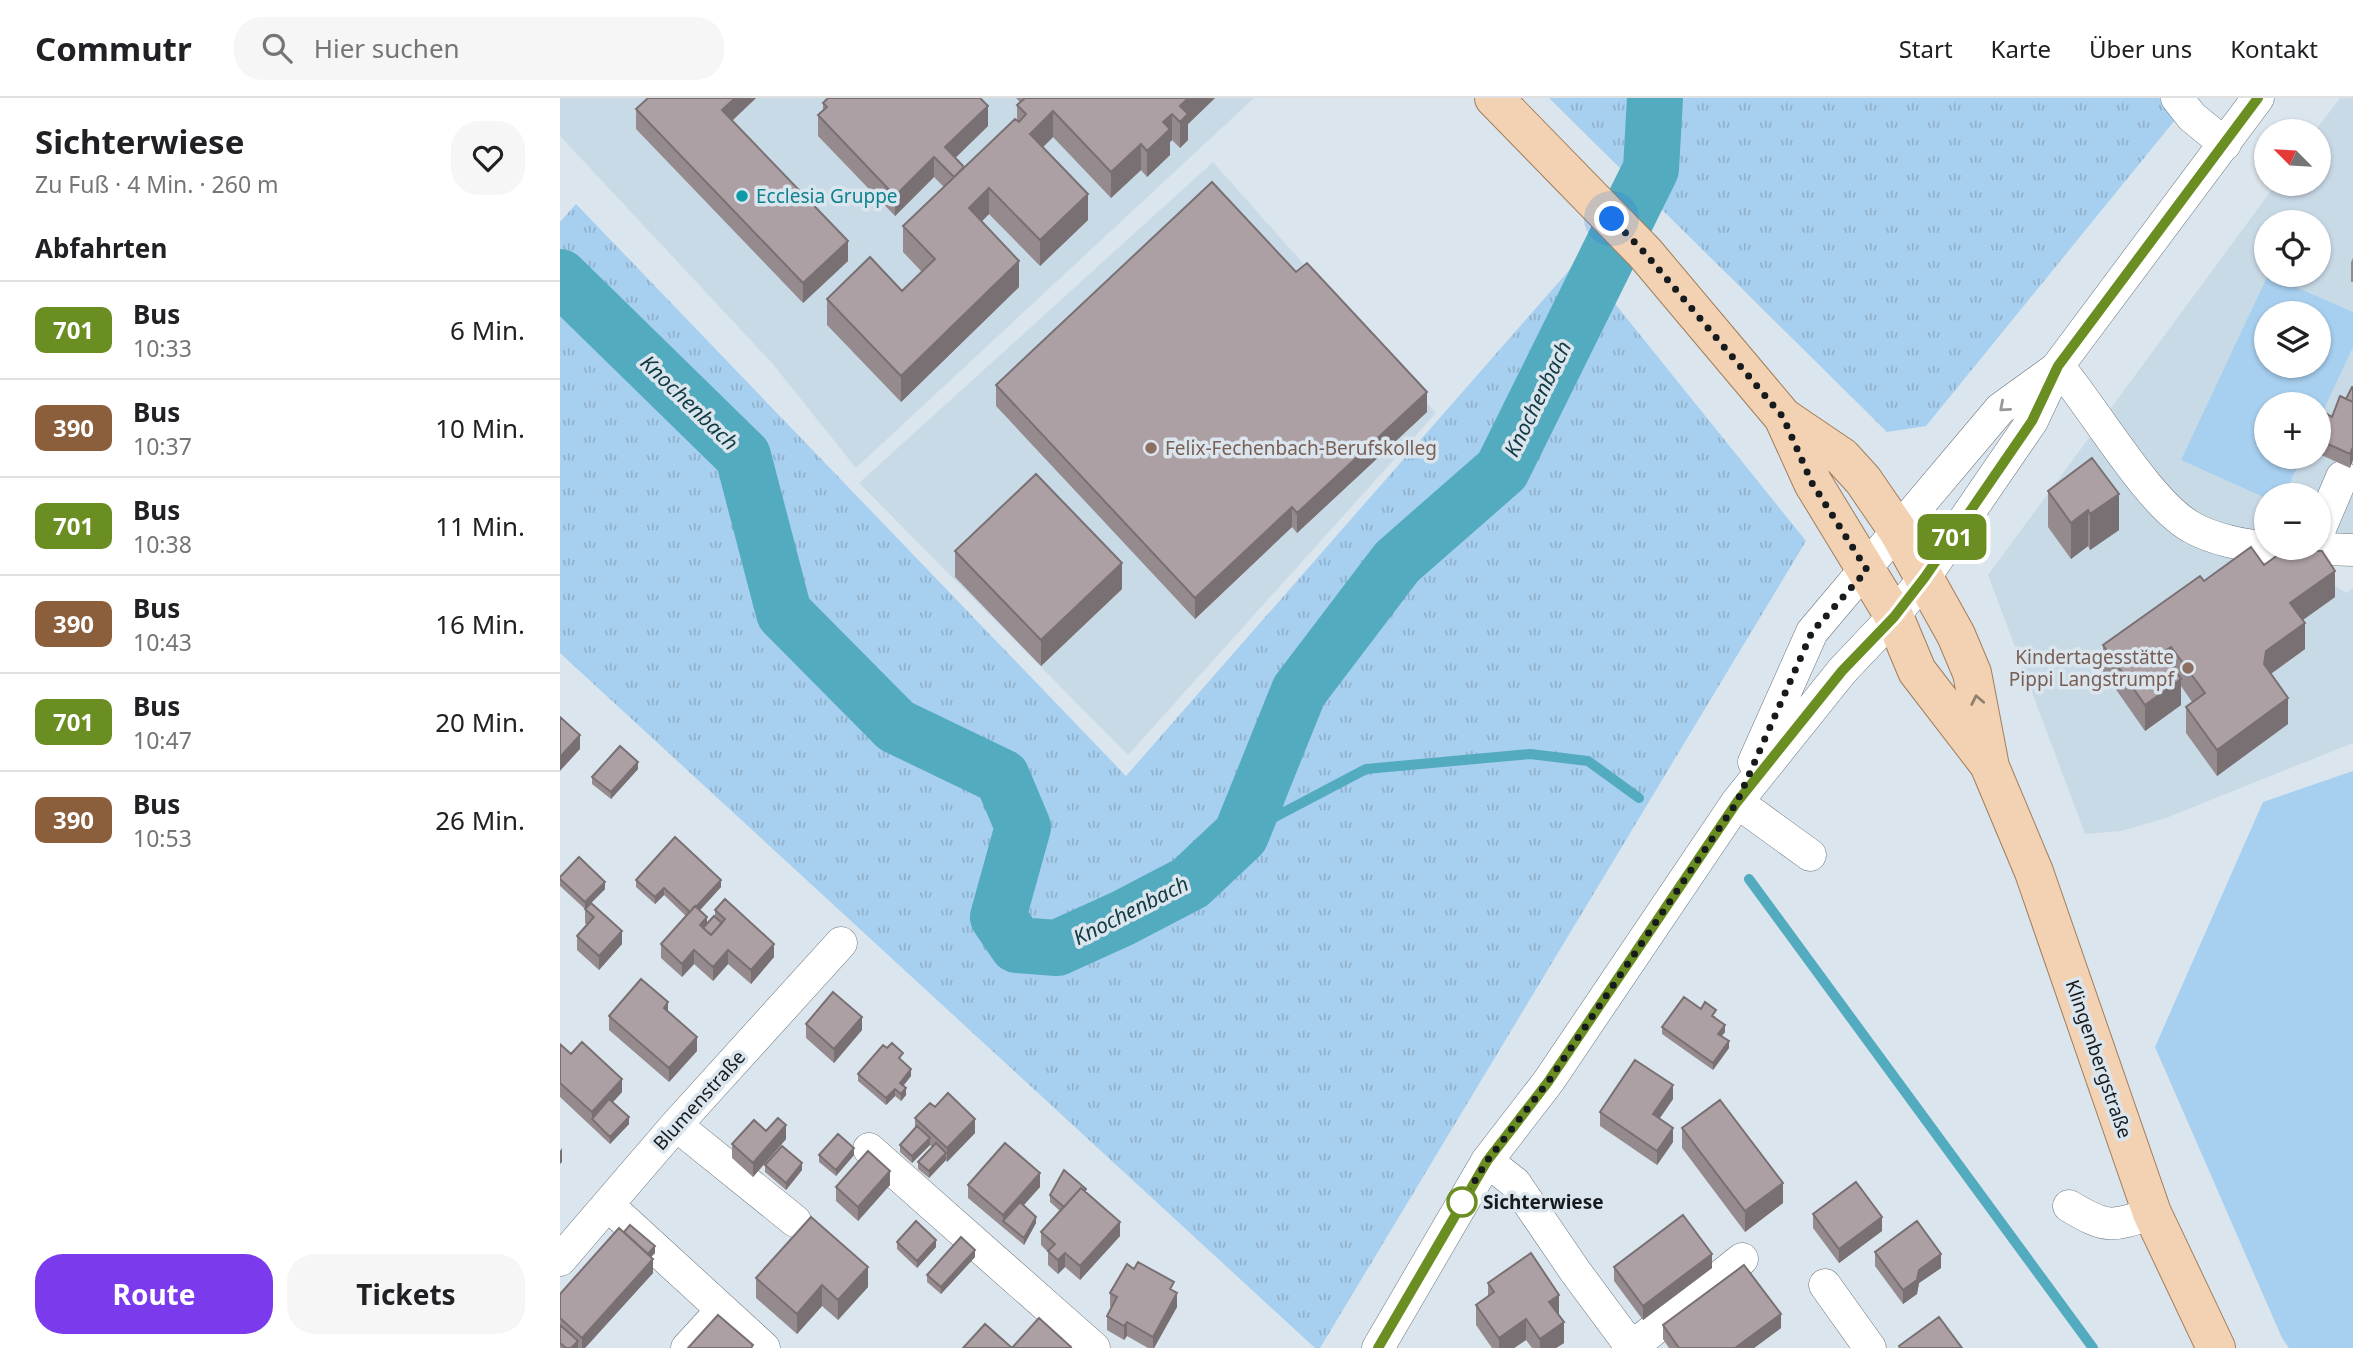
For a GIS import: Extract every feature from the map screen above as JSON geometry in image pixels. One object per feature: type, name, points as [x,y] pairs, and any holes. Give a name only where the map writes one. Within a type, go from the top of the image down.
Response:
[{"type":"main road","name":"Klingenbergstraße","points":[[1494,98],[1645,253],[1783,417],[1842,457],[1863,480],[1925,577],[1972,673],[1990,767],[2034,872],[2152,1213],[2216,1348]]},
{"type":"main road","name":"Klingenbergstraße","points":[[1783,417],[1812,483],[1894,617],[1916,671],[1990,767]]},
{"type":"street","points":[[2177,98],[2192,117],[2225,144]]},
{"type":"street","points":[[1378,1348],[1487,1161],[1548,1082],[1737,802],[1842,671],[1894,617],[1925,577],[2032,421],[2058,366],[2258,98]]},
{"type":"street","points":[[1737,802],[1812,632],[1867,570],[2000,408],[2058,366]]},
{"type":"street","points":[[2058,366],[2085,398],[2148,486],[2171,512],[2193,528],[2218,538],[2254,545]]},
{"type":"street","points":[[2331,503],[2342,477]]},
{"type":"street","points":[[2331,549],[2353,550]]},
{"type":"street","points":[[1737,802],[1810,855]]},
{"type":"street","name":"Blumenstraße","points":[[560,1260],[676,1125],[841,943]]},
{"type":"street","points":[[676,1125],[795,1221]]},
{"type":"street","points":[[869,1149],[1094,1348]]},
{"type":"street","points":[[1487,1161],[1515,1182],[1575,1272],[1632,1348],[1742,1259]]},
{"type":"street","points":[[608,1205],[764,1348]]},
{"type":"street","points":[[2069,1206],[2090,1219],[2114,1226],[2152,1213]]},
{"type":"street","points":[[1825,1285],[1870,1348]]},
{"type":"street","points":[[687,1348],[722,1310]]},
{"type":"shaded area","points":[[560,98],[1254,98],[856,468],[772,363],[560,136]]},
{"type":"shaded area","name":"Kindertagesstätte Pippi Langstrumpf","points":[[2340,98],[2353,98],[2353,565],[2284,560],[2331,560],[2331,483],[2254,483],[2254,558],[2243,557],[2251,573],[2322,577],[2346,593],[2353,588],[2353,743],[2166,818],[2121,831],[2085,834],[1988,575],[2254,214],[2254,287],[2331,287],[2331,210],[2257,210],[2267,196],[2331,196],[2331,119],[2324,119]]},
{"type":"shaded area","name":"Felix-Fechenbach-Berufskolleg","points":[[1213,162],[1436,413],[1128,755],[859,483]]},
{"type":"green space","points":[[1549,98],[2159,98],[2175,120],[1926,426],[1887,432]]},
{"type":"green space","points":[[576,204],[1126,776],[1579,259],[1806,541],[1320,1348],[1315,1348],[560,653],[560,222]]},
{"type":"green space","points":[[2262,287],[2296,287],[2328,301],[2256,301]]},
{"type":"green space","points":[[2331,302],[2353,312],[2353,347],[2331,394],[2331,392],[2254,392],[2254,469],[2296,469],[2290,483],[2254,483],[2254,493],[2181,460],[2254,305],[2254,378],[2331,378]]},
{"type":"green space","points":[[2353,771],[2353,1348],[2289,1348],[2282,1338],[2155,1047],[2263,802]]},
{"type":"building","name":"Ecclesia Gruppe","points":[[648,98],[735,98],[722,110],[848,241],[803,283],[636,109]]},
{"type":"building","name":"Ecclesia Gruppe","points":[[828,98],[980,98],[988,106],[945,147],[964,167],[954,177],[934,157],[895,196],[818,115],[827,107],[823,103]]},
{"type":"building","points":[[1025,98],[1188,98],[1180,106],[1188,114],[1180,122],[1172,114],[1163,122],[1170,129],[1147,151],[1141,144],[1111,172],[1053,111],[1030,134],[1088,194],[1040,240],[989,188],[969,208],[1019,261],[901,376],[827,299],[870,257],[902,291],[935,259],[903,226],[1015,119],[1019,122],[1026,114],[1017,105]]},
{"type":"building","points":[[1212,182],[1296,272],[1307,263],[1427,392],[1297,513],[1292,507],[1195,598],[996,385]]},
{"type":"building","points":[[2353,387],[2353,402],[2346,399]]},
{"type":"building","points":[[2340,396],[2353,402],[2353,447],[2350,454],[2331,445],[2332,417]]},
{"type":"building","points":[[2092,458],[2119,494],[2090,514],[2088,510],[2071,523],[2048,491]]},
{"type":"building","points":[[1036,474],[1122,563],[1041,640],[955,551]]},
{"type":"building","name":"Kindertagesstätte Pippi Langstrumpf","points":[[2251,547],[2254,560],[2260,560],[2264,565],[2271,560],[2328,560],[2335,571],[2290,603],[2305,623],[2266,651],[2264,664],[2288,698],[2217,750],[2186,707],[2205,693],[2171,647],[2162,653],[2181,679],[2145,705],[2103,645],[2200,576],[2204,581]]},
{"type":"building","points":[[560,717],[580,735],[560,757]]},
{"type":"building","points":[[620,746],[638,762],[611,792],[592,777]]},
{"type":"building","points":[[675,837],[721,880],[690,912],[664,888],[655,897],[636,880]]},
{"type":"building","points":[[579,857],[605,882],[585,902],[560,879]]},
{"type":"building","points":[[725,899],[774,944],[751,970],[728,950],[713,967],[694,950],[682,964],[661,944],[695,906],[707,917],[700,925],[711,935],[725,919],[715,910]]},
{"type":"building","points":[[591,903],[622,931],[599,956],[577,936],[594,917],[585,909]]},
{"type":"building","points":[[714,916],[722,923],[711,935],[703,928]]},
{"type":"building","points":[[641,979],[668,1002],[664,1008],[697,1037],[669,1068],[609,1016]]},
{"type":"building","points":[[833,992],[862,1017],[834,1049],[806,1024]]},
{"type":"building","points":[[1684,997],[1701,1009],[1705,1002],[1716,1010],[1712,1016],[1725,1025],[1718,1034],[1729,1041],[1713,1063],[1662,1027]]},
{"type":"building","points":[[582,1042],[622,1079],[592,1112],[560,1083],[560,1044],[571,1054]]},
{"type":"building","points":[[892,1043],[903,1053],[899,1058],[911,1069],[900,1083],[906,1088],[901,1094],[895,1089],[886,1098],[858,1074],[883,1045],[887,1048]]},
{"type":"building","points":[[1635,1060],[1673,1085],[1653,1114],[1673,1128],[1657,1151],[1600,1112]]},
{"type":"building","points":[[948,1093],[975,1119],[947,1148],[915,1118],[930,1103],[935,1107]]},
{"type":"building","points":[[609,1099],[629,1117],[610,1137],[592,1119]]},
{"type":"building","points":[[1720,1100],[1783,1183],[1745,1211],[1682,1128]]},
{"type":"building","points":[[778,1118],[786,1125],[753,1163],[732,1144],[754,1120],[766,1131]]},
{"type":"building","points":[[917,1126],[930,1138],[912,1156],[900,1145]]},
{"type":"building","points":[[838,1134],[854,1148],[836,1170],[819,1155]]},
{"type":"building","points":[[936,1143],[946,1153],[929,1171],[918,1162]]},
{"type":"building","points":[[1005,1143],[1040,1173],[1003,1215],[968,1185]]},
{"type":"building","points":[[782,1146],[802,1163],[786,1183],[765,1165]]},
{"type":"building","points":[[868,1151],[890,1171],[858,1207],[836,1187]]},
{"type":"building","points":[[1064,1170],[1086,1189],[1085,1191],[1081,1188],[1064,1207],[1050,1195]]},
{"type":"building","points":[[1856,1182],[1882,1217],[1839,1249],[1813,1214]]},
{"type":"building","points":[[1081,1188],[1120,1222],[1080,1266],[1065,1253],[1058,1260],[1048,1251],[1055,1244],[1041,1232]]},
{"type":"building","points":[[1020,1202],[1036,1217],[1024,1238],[1003,1221]]},
{"type":"building","points":[[1683,1215],[1712,1254],[1643,1306],[1614,1267]]},
{"type":"building","points":[[811,1217],[868,1267],[838,1300],[822,1285],[797,1314],[756,1278]]},
{"type":"building","points":[[916,1221],[936,1240],[917,1261],[897,1242]]},
{"type":"building","points":[[1917,1221],[1941,1254],[1919,1270],[1917,1280],[1903,1290],[1875,1252]]},
{"type":"building","points":[[630,1225],[655,1246],[648,1254],[624,1232]]},
{"type":"building","points":[[619,1228],[653,1259],[582,1338],[560,1318],[560,1294]]},
{"type":"building","points":[[961,1237],[975,1250],[941,1287],[927,1275]]},
{"type":"building","points":[[1531,1253],[1559,1295],[1549,1302],[1564,1322],[1540,1339],[1526,1319],[1499,1338],[1476,1305],[1494,1292],[1488,1283]]},
{"type":"building","points":[[1138,1262],[1174,1282],[1170,1289],[1177,1293],[1153,1337],[1127,1322],[1124,1326],[1107,1316],[1117,1297],[1110,1293],[1127,1264],[1134,1269]]},
{"type":"building","points":[[1744,1265],[1781,1314],[1735,1348],[1679,1348],[1663,1325]]},
{"type":"building","points":[[718,1315],[753,1345],[751,1348],[688,1348]]},
{"type":"building","points":[[1939,1317],[1962,1348],[1900,1348],[1899,1346]]},
{"type":"building","points":[[1039,1318],[1071,1347],[1070,1348],[1012,1348]]},
{"type":"building","points":[[985,1324],[1012,1348],[963,1348]]},
{"type":"building","points":[[560,1325],[578,1341],[571,1348],[560,1343]]},
{"type":"waterway","name":"Knochenbach","points":[[560,277],[743,456],[784,613],[896,726],[1002,777],[1023,827],[998,917],[1017,945],[1057,948],[1190,883],[1241,835],[1299,691],[1397,562],[1502,470],[1651,169],[1655,98]]},
{"type":"waterway","points":[[1241,835],[1366,769],[1530,754],[1588,761],[1639,798]]},
{"type":"waterway","points":[[1749,879],[2093,1348]]},
{"type":"bus line","name":"701","points":[[1378,1348],[1397,1311],[1487,1161],[1548,1082],[1689,870],[1737,802],[1842,671],[1894,617],[1925,577],[2032,421],[2058,366],[2258,98]]},
{"type":"place","name":"Ecclesia Gruppe","points":[[742,196]]},
{"type":"place","name":"Felix-Fechenbach-Berufskolleg","points":[[1151,448]]},
{"type":"place","name":"Kindertagesstätte Pippi Langstrumpf","points":[[2188,668]]},
{"type":"place","name":"Sichterwiese","points":[[1462,1202]]},
{"type":"route","points":[[1462,1202],[1487,1161],[1548,1082],[1737,802],[1812,632],[1867,570],[1812,483],[1783,417],[1645,253],[1612,219]]}]
